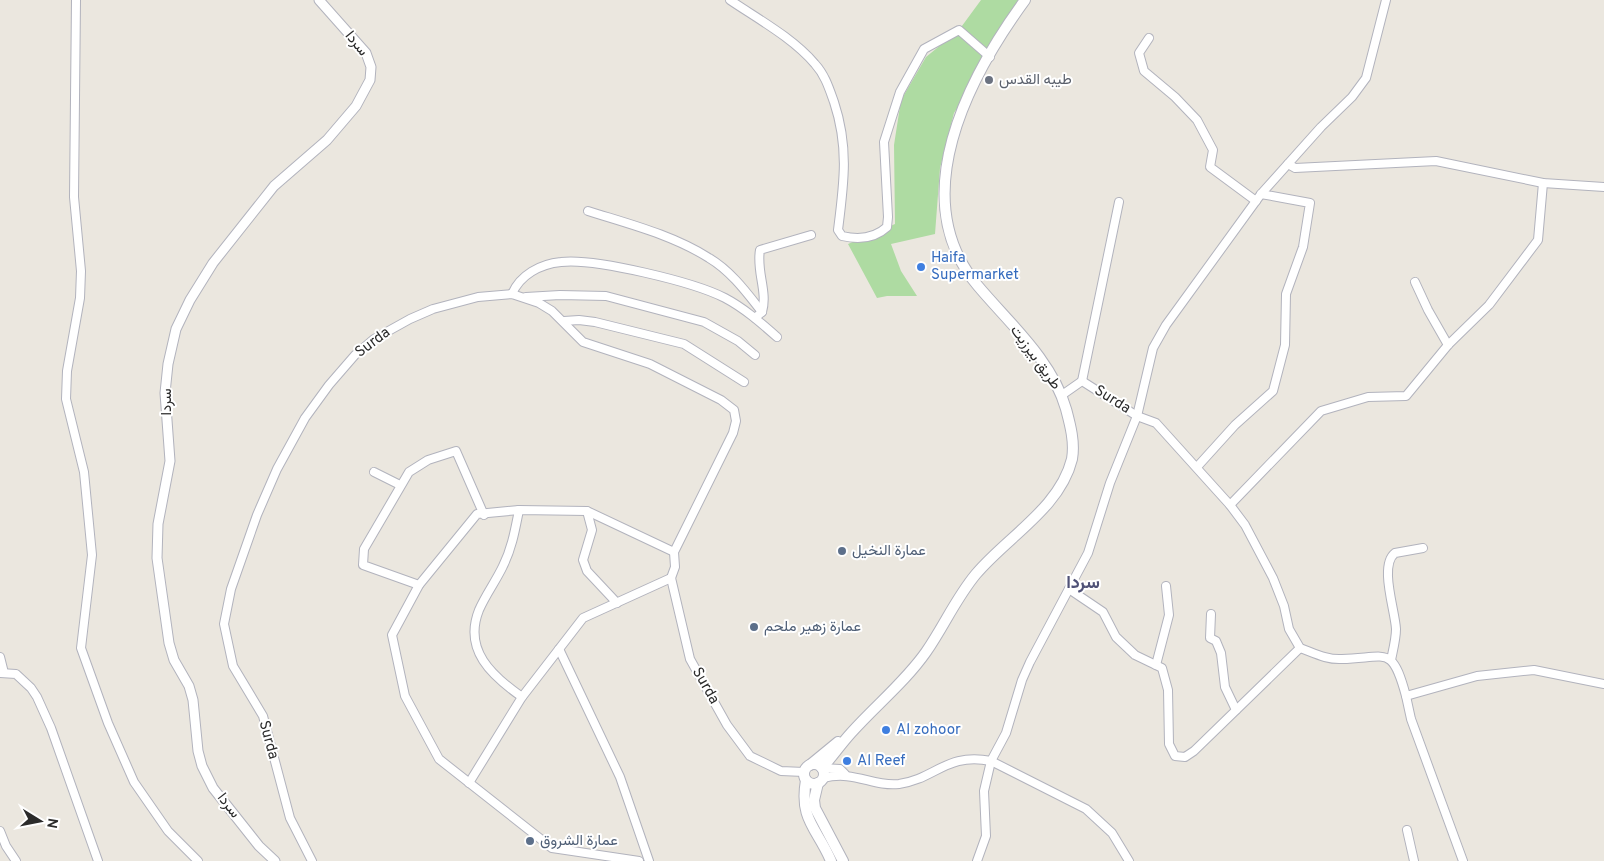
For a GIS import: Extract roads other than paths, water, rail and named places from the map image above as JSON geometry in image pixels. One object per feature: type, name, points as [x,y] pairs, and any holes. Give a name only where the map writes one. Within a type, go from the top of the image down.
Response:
[{"type":"main road","name":"طريق بيرزيت","points":[[851,733],[882,703],[927,651],[960,596],[979,571],[1010,538],[1048,504],[1062,484],[1072,458],[1072,442],[1062,395],[1033,350],[965,269],[951,236],[945,215],[946,164],[963,105],[1025,0]]},
{"type":"main road","points":[[807,772],[814,784],[821,777],[851,733]]},
{"type":"main road","points":[[831,861],[824,843],[810,826],[807,817],[803,802],[807,772],[851,733]]},
{"type":"main road","points":[[807,772],[817,764],[821,777],[814,800],[814,808],[843,861]]},
{"type":"street","points":[[76,0],[74,197],[81,271],[80,298],[67,371],[66,399],[84,472],[92,555],[81,648],[94,686],[134,782],[168,832],[198,861]]},
{"type":"street","name":"سردا","points":[[275,861],[259,846],[213,788],[202,766],[198,751],[193,700],[174,660],[170,643],[157,558],[158,524],[170,461],[165,393],[168,364],[176,329],[190,300],[213,263],[274,186],[326,140],[356,106],[370,80],[371,66],[366,53],[319,0]]},
{"type":"street","points":[[730,0],[787,40],[813,62],[827,83],[841,122],[845,143],[845,176],[838,230],[842,236],[852,238],[878,234],[887,227],[884,142],[900,92],[924,49],[959,30],[990,57]]},
{"type":"street","points":[[977,861],[986,836],[984,791],[991,761],[1006,733],[1022,680],[1088,553],[1110,483],[1137,416],[1153,348],[1161,332],[1259,198],[1320,127],[1360,88],[1366,78],[1386,0]]},
{"type":"street","points":[[1149,38],[1139,53],[1144,71],[1175,97],[1197,120],[1212,150],[1210,167],[1259,198],[1310,203],[1303,247],[1286,294],[1285,345],[1273,391],[1235,425],[1197,468]]},
{"type":"street","points":[[1288,164],[1295,168],[1436,161],[1543,183],[1604,187]]},
{"type":"street","points":[[1230,505],[1321,411],[1368,397],[1406,396],[1448,345],[1489,305],[1538,240],[1543,183]]},
{"type":"street","points":[[1082,381],[1119,202]]},
{"type":"street","points":[[588,211],[651,231],[710,258],[728,273],[762,312]]},
{"type":"street","points":[[755,318],[762,312],[764,303],[758,259],[760,250],[811,235]]},
{"type":"street","points":[[512,294],[516,284],[532,271],[545,265],[561,262],[593,263],[691,284],[726,299],[755,318],[777,337]]},
{"type":"street","points":[[1416,282],[1428,310],[1448,345]]},
{"type":"street","name":"Surda","points":[[312,861],[290,818],[263,716],[233,666],[226,642],[224,624],[226,605],[257,515],[277,469],[306,418],[329,385],[355,355],[374,339],[410,319],[433,309],[478,297],[512,294],[546,307],[564,321],[583,342],[650,364],[720,400],[734,410],[736,421],[733,433],[674,552],[675,567],[671,578],[690,659],[727,725],[750,756],[781,771],[807,772]]},
{"type":"street","points":[[524,298],[560,295],[606,296],[704,322],[738,342],[755,355]]},
{"type":"street","points":[[564,321],[595,322],[684,344],[744,382]]},
{"type":"street","name":"Surda","points":[[1062,395],[1082,381],[1137,416],[1156,423],[1230,505],[1245,525],[1273,578],[1284,606],[1289,629],[1300,648]]},
{"type":"street","points":[[418,585],[363,565],[364,550],[409,472],[428,460],[456,451],[484,515]]},
{"type":"street","points":[[374,472],[400,485]]},
{"type":"street","points":[[639,861],[618,856],[552,848],[439,759],[405,696],[392,635],[418,585],[477,514],[484,515],[520,510],[587,511],[674,552]]},
{"type":"street","points":[[520,510],[513,542],[478,612],[474,643],[480,656],[499,681],[522,697]]},
{"type":"street","points":[[587,511],[592,530],[583,560],[587,571],[617,603]]},
{"type":"street","points":[[1391,660],[1396,631],[1388,580],[1388,562],[1395,553],[1424,548]]},
{"type":"street","points":[[468,783],[522,697],[583,618],[671,578]]},
{"type":"street","points":[[1156,664],[1169,615],[1166,586]]},
{"type":"street","points":[[1069,589],[1103,612],[1116,638],[1135,655],[1162,668],[1168,690],[1169,744],[1175,756],[1185,757],[1194,751],[1300,648],[1327,658],[1341,660],[1382,656],[1391,660],[1401,678],[1412,719],[1463,861]]},
{"type":"street","points":[[1211,614],[1210,638],[1216,642],[1221,653],[1225,687],[1236,710]]},
{"type":"street","points":[[559,649],[620,777],[649,861]]},
{"type":"street","points":[[0,657],[2,673],[16,674],[37,697],[51,728],[98,861]]},
{"type":"street","points":[[1406,696],[1477,676],[1534,670],[1604,683]]},
{"type":"street","points":[[837,751],[842,772]]},
{"type":"street","points":[[821,777],[842,772],[899,784],[962,759],[977,758],[991,761],[1086,809],[1112,833],[1130,861]]},
{"type":"street","points":[[1407,830],[1414,861]]},
{"type":"street","points":[[0,831],[6,846],[16,861]]},
{"type":"place","name":"طيبه القدس","points":[[989,80]]},
{"type":"place","name":"Haifa Supermarket","points":[[921,267]]},
{"type":"place","name":"عمارة النخيل","points":[[842,551]]},
{"type":"place","name":"عمارة زهير ملحم","points":[[754,627]]},
{"type":"place","name":"Al zohoor","points":[[886,730]]},
{"type":"place","name":"Al Reef","points":[[847,761]]},
{"type":"place","name":"عمارة الشروق","points":[[530,841]]},
{"type":"district","name":"سردا","points":[[1083,583]]}]
